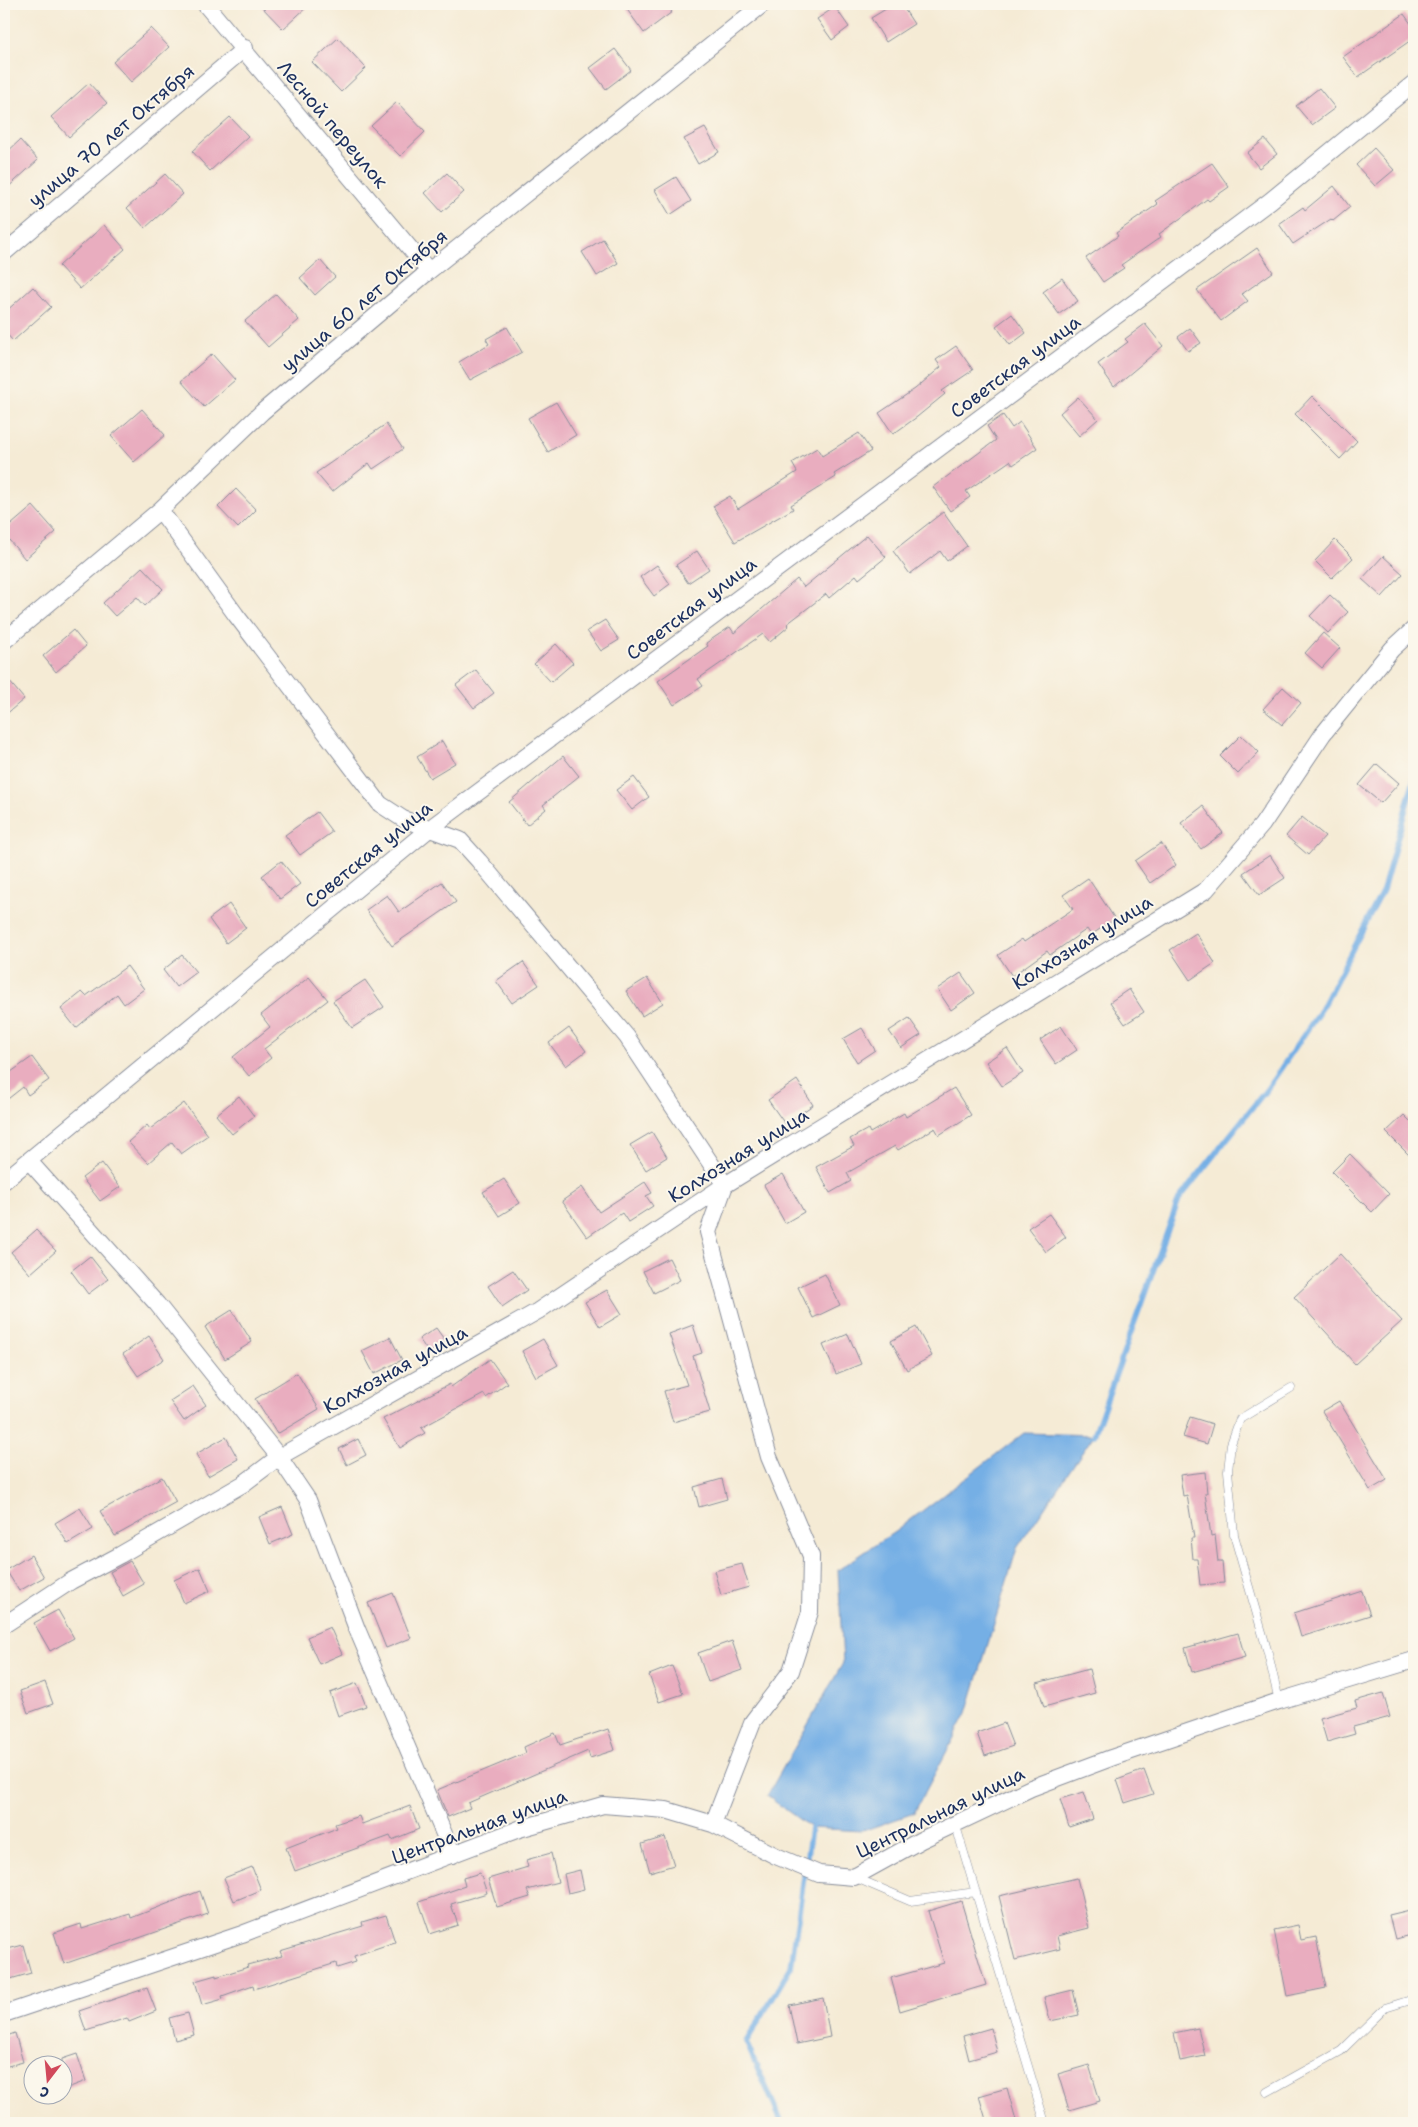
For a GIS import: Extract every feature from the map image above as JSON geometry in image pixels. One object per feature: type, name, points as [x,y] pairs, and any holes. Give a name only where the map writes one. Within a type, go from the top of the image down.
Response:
[{"type":"street","name":"Лесной переулок","points":[[206,4],[245,48],[429,271]]},
{"type":"street","name":"улица 60 лет Октября","points":[[4,641],[160,510],[262,412],[429,271],[763,4]]},
{"type":"street","name":"улица 70 лет Октября","points":[[4,253],[245,48]]},
{"type":"street","name":"Советская улица","points":[[4,1181],[429,829],[1270,201],[1414,83]]},
{"type":"street","points":[[160,510],[236,615],[380,804],[403,819],[460,840],[627,1037],[725,1185],[708,1232],[769,1457],[811,1556],[810,1612],[791,1671],[753,1721],[713,1824]]},
{"type":"street","name":"Колхозная улица","points":[[4,1625],[71,1581],[120,1556],[243,1484],[279,1457],[538,1310],[725,1185],[1206,890],[1262,825],[1323,734],[1392,649],[1413,631]]},
{"type":"street","points":[[29,1161],[157,1304],[279,1457],[308,1500],[357,1629],[453,1855]]},
{"type":"street","name":"Центральная улица","points":[[4,2014],[242,1934],[519,1829],[603,1805],[666,1810],[713,1824],[776,1856],[819,1874],[854,1877],[955,1823],[1031,1788],[1111,1758],[1279,1701],[1414,1660]]},
{"type":"lane","points":[[1279,1701],[1268,1653],[1234,1535],[1228,1472],[1231,1444],[1240,1419],[1291,1388]]},
{"type":"lane","points":[[955,1823],[1044,2123]]},
{"type":"lane","points":[[854,1877],[910,1902],[976,1892]]},
{"type":"lane","points":[[1268,2092],[1341,2051],[1385,2008],[1414,1999]]},
{"type":"water","points":[[1024,1433],[1094,1435],[1017,1548],[967,1713],[914,1813],[862,1831],[811,1828],[767,1796],[843,1663],[838,1570],[896,1531]]},
{"type":"building","points":[[259,4],[310,4],[283,29]]},
{"type":"building","points":[[623,4],[666,4],[672,12],[644,33]]},
{"type":"building","points":[[894,4],[901,4],[914,24],[886,42],[871,18]]},
{"type":"building","points":[[835,7],[849,27],[832,40],[817,19]]},
{"type":"building","points":[[1404,14],[1414,28],[1414,38],[1358,77],[1343,57]]},
{"type":"building","points":[[151,28],[169,47],[131,82],[113,62]]},
{"type":"building","points":[[338,38],[366,68],[341,92],[312,62]]},
{"type":"building","points":[[615,49],[631,70],[606,89],[590,68]]},
{"type":"building","points":[[89,83],[107,103],[69,137],[51,117]]},
{"type":"building","points":[[1319,88],[1335,108],[1312,125],[1296,106]]},
{"type":"building","points":[[397,102],[425,132],[400,156],[371,126]]},
{"type":"building","points":[[230,117],[248,136],[210,171],[192,151]]},
{"type":"building","points":[[705,128],[719,152],[698,164],[684,139]]},
{"type":"building","points":[[1265,139],[1277,154],[1259,168],[1247,153]]},
{"type":"building","points":[[20,140],[38,160],[4,191],[4,155]]},
{"type":"building","points":[[1374,148],[1394,170],[1375,186],[1356,165]]},
{"type":"building","points":[[1212,163],[1229,187],[1209,201],[1207,199],[1159,234],[1161,237],[1121,265],[1124,268],[1103,282],[1086,258],[1118,236],[1116,233],[1158,204],[1155,201]]},
{"type":"building","points":[[447,173],[464,192],[442,212],[425,193]]},
{"type":"building","points":[[165,174],[183,194],[145,228],[127,208]]},
{"type":"building","points":[[676,177],[691,201],[670,215],[655,190]]},
{"type":"building","points":[[1334,186],[1350,207],[1333,221],[1331,219],[1293,244],[1279,224],[1303,207],[1305,210]]},
{"type":"building","points":[[104,225],[125,249],[80,289],[59,266]]},
{"type":"building","points":[[603,239],[618,263],[597,276],[582,252]]},
{"type":"building","points":[[1257,248],[1273,272],[1242,294],[1248,301],[1221,321],[1197,290]]},
{"type":"building","points":[[320,260],[335,277],[315,295],[300,278]]},
{"type":"building","points":[[1062,278],[1078,301],[1059,314],[1043,292]]},
{"type":"building","points":[[33,287],[51,307],[13,341],[4,331],[4,313]]},
{"type":"building","points":[[276,294],[299,320],[268,347],[245,321]]},
{"type":"building","points":[[1012,314],[1026,333],[1010,345],[996,326]]},
{"type":"building","points":[[1145,324],[1163,346],[1114,387],[1098,364],[1128,342],[1125,339]]},
{"type":"building","points":[[507,327],[522,352],[470,380],[459,362],[489,344],[486,339]]},
{"type":"building","points":[[1190,328],[1201,343],[1188,351],[1178,337]]},
{"type":"building","points":[[956,346],[973,370],[942,391],[945,394],[893,434],[879,413],[915,389],[941,367],[936,360]]},
{"type":"building","points":[[212,354],[235,380],[204,407],[181,381]]},
{"type":"building","points":[[1312,396],[1357,441],[1340,459],[1295,414]]},
{"type":"building","points":[[1078,397],[1098,419],[1079,436],[1060,413]]},
{"type":"building","points":[[556,402],[576,435],[548,452],[528,418]]},
{"type":"building","points":[[142,409],[165,435],[134,462],[111,436]]},
{"type":"building","points":[[1003,415],[1012,428],[1020,422],[1037,448],[1013,465],[1010,461],[966,491],[970,497],[950,511],[933,487],[996,440],[987,426]]},
{"type":"building","points":[[386,424],[403,449],[373,469],[369,463],[332,492],[316,473]]},
{"type":"building","points":[[859,433],[871,451],[834,474],[836,477],[791,505],[793,509],[735,542],[713,506],[730,496],[738,509],[797,472],[792,463],[817,448],[822,456]]},
{"type":"building","points":[[236,489],[256,510],[238,528],[218,507]]},
{"type":"building","points":[[33,506],[56,532],[25,559],[4,534],[4,531]]},
{"type":"building","points":[[943,512],[967,546],[947,561],[940,551],[910,574],[893,551]]},
{"type":"building","points":[[867,535],[886,557],[859,579],[856,575],[829,598],[826,594],[787,624],[789,626],[770,642],[763,634],[698,679],[703,686],[674,705],[658,681],[708,646],[706,643],[730,627],[734,633],[797,579],[804,587]]},
{"type":"building","points":[[1335,540],[1353,558],[1332,578],[1315,561]]},
{"type":"building","points":[[697,551],[709,569],[688,583],[676,565]]},
{"type":"building","points":[[1383,556],[1403,574],[1382,597],[1362,579]]},
{"type":"building","points":[[657,565],[670,584],[654,596],[640,577]]},
{"type":"building","points":[[142,567],[163,589],[145,606],[137,597],[115,616],[103,603]]},
{"type":"building","points":[[1330,595],[1348,612],[1328,633],[1310,616]]},
{"type":"building","points":[[605,620],[619,640],[601,651],[587,631]]},
{"type":"building","points":[[73,630],[86,646],[56,672],[43,656]]},
{"type":"building","points":[[1323,633],[1340,648],[1322,668],[1305,653]]},
{"type":"building","points":[[556,644],[573,663],[551,682],[534,664]]},
{"type":"building","points":[[476,670],[494,693],[474,708],[456,685]]},
{"type":"building","points":[[4,675],[24,699],[4,716]]},
{"type":"building","points":[[1283,687],[1301,703],[1282,725],[1263,709]]},
{"type":"building","points":[[1241,735],[1259,752],[1238,774],[1220,756]]},
{"type":"building","points":[[442,741],[455,763],[430,778],[417,757]]},
{"type":"building","points":[[563,756],[579,776],[543,805],[546,809],[527,825],[509,802]]},
{"type":"building","points":[[1377,764],[1399,783],[1381,803],[1359,785]]},
{"type":"building","points":[[634,777],[649,797],[632,810],[616,790]]},
{"type":"building","points":[[1203,806],[1223,833],[1201,849],[1181,823]]},
{"type":"building","points":[[317,812],[332,832],[300,855],[285,835]]},
{"type":"building","points":[[1302,817],[1325,836],[1308,855],[1286,836]]},
{"type":"building","points":[[1161,843],[1176,865],[1150,883],[1135,861]]},
{"type":"building","points":[[1270,855],[1285,878],[1259,895],[1243,873]]},
{"type":"building","points":[[281,861],[300,884],[280,899],[262,876]]},
{"type":"building","points":[[1088,878],[1115,919],[1091,935],[1087,929],[1050,955],[1047,951],[1012,976],[998,955],[1022,939],[1024,942],[1073,909],[1063,895]]},
{"type":"building","points":[[442,882],[456,902],[392,946],[366,910],[387,895],[399,912]]},
{"type":"building","points":[[229,904],[246,928],[226,943],[209,919]]},
{"type":"building","points":[[1196,933],[1215,963],[1190,980],[1170,950]]},
{"type":"building","points":[[182,955],[196,972],[176,987],[163,970]]},
{"type":"building","points":[[523,962],[539,985],[512,1003],[496,981]]},
{"type":"building","points":[[127,966],[144,989],[124,1004],[117,994],[76,1028],[61,1009],[82,992],[86,996]]},
{"type":"building","points":[[961,973],[975,993],[951,1010],[937,989]]},
{"type":"building","points":[[309,977],[328,1000],[264,1049],[271,1058],[249,1076],[233,1057],[270,1027],[261,1015]]},
{"type":"building","points":[[647,978],[663,1003],[642,1016],[626,991]]},
{"type":"building","points":[[365,980],[384,1007],[352,1028],[333,1001]]},
{"type":"building","points":[[1129,989],[1144,1012],[1125,1024],[1110,1002]]},
{"type":"building","points":[[909,1018],[921,1035],[901,1048],[889,1031]]},
{"type":"building","points":[[1061,1026],[1077,1050],[1056,1064],[1040,1040]]},
{"type":"building","points":[[569,1028],[586,1051],[566,1066],[549,1043]]},
{"type":"building","points":[[862,1028],[875,1050],[857,1062],[843,1039]]},
{"type":"building","points":[[1007,1048],[1023,1073],[1002,1086],[986,1062]]},
{"type":"building","points":[[32,1057],[49,1080],[28,1095],[23,1087],[4,1102],[4,1077]]},
{"type":"building","points":[[797,1080],[813,1105],[785,1124],[768,1100]]},
{"type":"building","points":[[954,1088],[971,1115],[939,1135],[935,1128],[898,1150],[895,1146],[847,1173],[851,1181],[830,1193],[816,1167],[854,1146],[850,1139],[868,1129],[870,1133],[904,1113],[906,1117]]},
{"type":"building","points":[[239,1096],[254,1116],[232,1134],[216,1115]]},
{"type":"building","points":[[184,1103],[208,1135],[181,1154],[172,1142],[148,1163],[128,1142],[147,1125],[150,1129]]},
{"type":"building","points":[[1404,1115],[1414,1125],[1414,1160],[1386,1132]]},
{"type":"building","points":[[652,1132],[667,1157],[646,1170],[630,1145]]},
{"type":"building","points":[[1350,1154],[1389,1194],[1372,1212],[1332,1172]]},
{"type":"building","points":[[102,1163],[120,1187],[100,1201],[82,1178]]},
{"type":"building","points":[[783,1174],[804,1212],[785,1223],[764,1185]]},
{"type":"building","points":[[504,1179],[520,1203],[499,1216],[483,1192]]},
{"type":"building","points":[[645,1182],[652,1193],[646,1196],[653,1206],[628,1222],[622,1213],[587,1237],[562,1201],[582,1187],[599,1212]]},
{"type":"building","points":[[1049,1214],[1066,1237],[1046,1252],[1028,1228]]},
{"type":"building","points":[[36,1230],[56,1251],[30,1274],[11,1252]]},
{"type":"building","points":[[1340,1254],[1402,1321],[1355,1364],[1294,1297]]},
{"type":"building","points":[[90,1256],[108,1279],[88,1294],[71,1271]]},
{"type":"building","points":[[669,1258],[680,1280],[654,1293],[643,1271]]},
{"type":"building","points":[[513,1270],[527,1290],[502,1307],[488,1286]]},
{"type":"building","points":[[825,1274],[840,1305],[813,1318],[798,1287]]},
{"type":"building","points":[[607,1290],[622,1314],[600,1327],[585,1302]]},
{"type":"building","points":[[232,1310],[252,1342],[225,1359],[205,1327]]},
{"type":"building","points":[[693,1325],[702,1353],[693,1356],[710,1412],[673,1422],[664,1391],[687,1385],[669,1334]]},
{"type":"building","points":[[916,1327],[932,1356],[907,1370],[891,1341]]},
{"type":"building","points":[[436,1328],[446,1342],[429,1353],[419,1339]]},
{"type":"building","points":[[848,1334],[861,1364],[836,1374],[823,1345]]},
{"type":"building","points":[[149,1336],[164,1359],[138,1376],[123,1354]]},
{"type":"building","points":[[390,1337],[402,1360],[374,1374],[362,1351]]},
{"type":"building","points":[[543,1339],[558,1365],[536,1377],[522,1351]]},
{"type":"building","points":[[490,1359],[507,1383],[486,1398],[484,1394],[421,1428],[425,1433],[400,1448],[383,1419],[450,1384],[451,1387]]},
{"type":"building","points":[[297,1373],[319,1409],[277,1434],[255,1399]]},
{"type":"building","points":[[193,1386],[206,1405],[184,1421],[170,1401]]},
{"type":"building","points":[[1339,1401],[1387,1480],[1370,1490],[1322,1411]]},
{"type":"building","points":[[1190,1417],[1213,1424],[1207,1444],[1183,1437]]},
{"type":"building","points":[[226,1437],[238,1459],[208,1476],[196,1454]]},
{"type":"building","points":[[358,1439],[366,1455],[347,1465],[339,1449]]},
{"type":"building","points":[[1205,1472],[1207,1493],[1205,1493],[1211,1536],[1215,1535],[1218,1562],[1222,1562],[1224,1583],[1200,1585],[1197,1559],[1193,1559],[1191,1538],[1194,1538],[1187,1495],[1183,1496],[1180,1475]]},
{"type":"building","points":[[162,1477],[176,1502],[115,1536],[100,1511]]},
{"type":"building","points":[[722,1479],[727,1499],[699,1507],[694,1487]]},
{"type":"building","points":[[282,1507],[293,1534],[270,1544],[259,1517]]},
{"type":"building","points":[[80,1508],[93,1529],[68,1544],[55,1523]]},
{"type":"building","points":[[31,1555],[44,1577],[19,1591],[6,1570]]},
{"type":"building","points":[[130,1561],[144,1584],[123,1596],[110,1572]]},
{"type":"building","points":[[742,1564],[749,1587],[721,1595],[714,1571]]},
{"type":"building","points":[[200,1568],[210,1591],[184,1603],[174,1580]]},
{"type":"building","points":[[1362,1591],[1370,1615],[1301,1637],[1294,1613]]},
{"type":"building","points":[[393,1593],[411,1638],[386,1648],[368,1603]]},
{"type":"building","points":[[58,1610],[74,1638],[50,1651],[34,1623]]},
{"type":"building","points":[[330,1627],[342,1654],[319,1664],[307,1637]]},
{"type":"building","points":[[1238,1633],[1245,1657],[1192,1672],[1185,1648]]},
{"type":"building","points":[[732,1641],[742,1670],[708,1682],[698,1653]]},
{"type":"building","points":[[672,1666],[683,1694],[659,1702],[649,1675]]},
{"type":"building","points":[[1089,1669],[1095,1693],[1044,1707],[1037,1683]]},
{"type":"building","points":[[45,1682],[53,1704],[28,1713],[20,1691]]},
{"type":"building","points":[[357,1683],[366,1706],[338,1716],[330,1693]]},
{"type":"building","points":[[1383,1693],[1390,1717],[1353,1727],[1355,1734],[1327,1742],[1320,1718],[1357,1708],[1355,1701]]},
{"type":"building","points":[[1004,1723],[1013,1746],[985,1756],[977,1733]]},
{"type":"building","points":[[608,1729],[615,1750],[590,1758],[588,1751],[468,1803],[470,1808],[448,1817],[437,1790],[526,1753],[524,1747],[555,1733],[560,1745]]},
{"type":"building","points":[[1144,1770],[1153,1794],[1125,1803],[1117,1780]]},
{"type":"building","points":[[1084,1792],[1093,1819],[1069,1827],[1060,1799]]},
{"type":"building","points":[[410,1806],[419,1829],[392,1840],[390,1836],[295,1871],[286,1848],[337,1828],[335,1824],[359,1816],[362,1824]]},
{"type":"building","points":[[665,1837],[674,1865],[650,1872],[642,1844]]},
{"type":"building","points":[[551,1853],[558,1882],[527,1890],[530,1897],[497,1907],[488,1879],[528,1867],[526,1860]]},
{"type":"building","points":[[252,1867],[261,1890],[234,1901],[224,1878]]},
{"type":"building","points":[[580,1870],[584,1889],[568,1893],[564,1874]]},
{"type":"building","points":[[480,1873],[487,1893],[451,1904],[458,1925],[430,1934],[419,1902],[465,1886],[463,1878]]},
{"type":"building","points":[[1077,1878],[1089,1928],[1057,1936],[1060,1949],[1015,1960],[999,1896]]},
{"type":"building","points":[[200,1891],[208,1914],[64,1964],[54,1933],[81,1924],[82,1929],[130,1914],[131,1918]]},
{"type":"building","points":[[961,1901],[986,1985],[900,2011],[891,1978],[944,1963],[928,1911]]},
{"type":"building","points":[[1414,1909],[1414,1934],[1395,1939],[1389,1915]]},
{"type":"building","points":[[386,1915],[395,1942],[354,1956],[356,1962],[337,1968],[336,1963],[254,1989],[253,1985],[222,1996],[223,1999],[202,2005],[195,1981],[216,1975],[216,1977],[248,1967],[247,1965],[282,1956],[280,1951],[363,1926],[362,1922]]},
{"type":"building","points":[[1298,1925],[1301,1940],[1316,1937],[1326,1988],[1287,1996],[1274,1930]]},
{"type":"building","points":[[23,1945],[31,1973],[7,1980],[4,1968],[4,1950]]},
{"type":"building","points":[[147,1988],[156,2011],[129,2022],[127,2018],[86,2031],[79,2011]]},
{"type":"building","points":[[1073,1990],[1079,2015],[1050,2021],[1044,1997]]},
{"type":"building","points":[[823,1998],[830,2037],[797,2044],[789,2005]]},
{"type":"building","points":[[188,2013],[194,2035],[175,2040],[169,2018]]},
{"type":"building","points":[[991,2028],[997,2052],[969,2060],[963,2036]]},
{"type":"building","points":[[1198,2028],[1205,2056],[1180,2061],[1174,2033]]},
{"type":"building","points":[[15,2033],[22,2062],[4,2067],[4,2037]]},
{"type":"building","points":[[77,2054],[86,2081],[72,2086],[72,2056]]},
{"type":"building","points":[[1089,2065],[1100,2101],[1069,2110],[1058,2074]]},
{"type":"building","points":[[1007,2088],[1016,2120],[1004,2123],[987,2123],[979,2096]]},
{"type":"waterway","points":[[1094,1435],[1179,1199],[1267,1089],[1322,1008],[1383,890],[1414,779]]},
{"type":"waterway","points":[[782,2123],[746,2042],[791,1967],[811,1828]]}]
